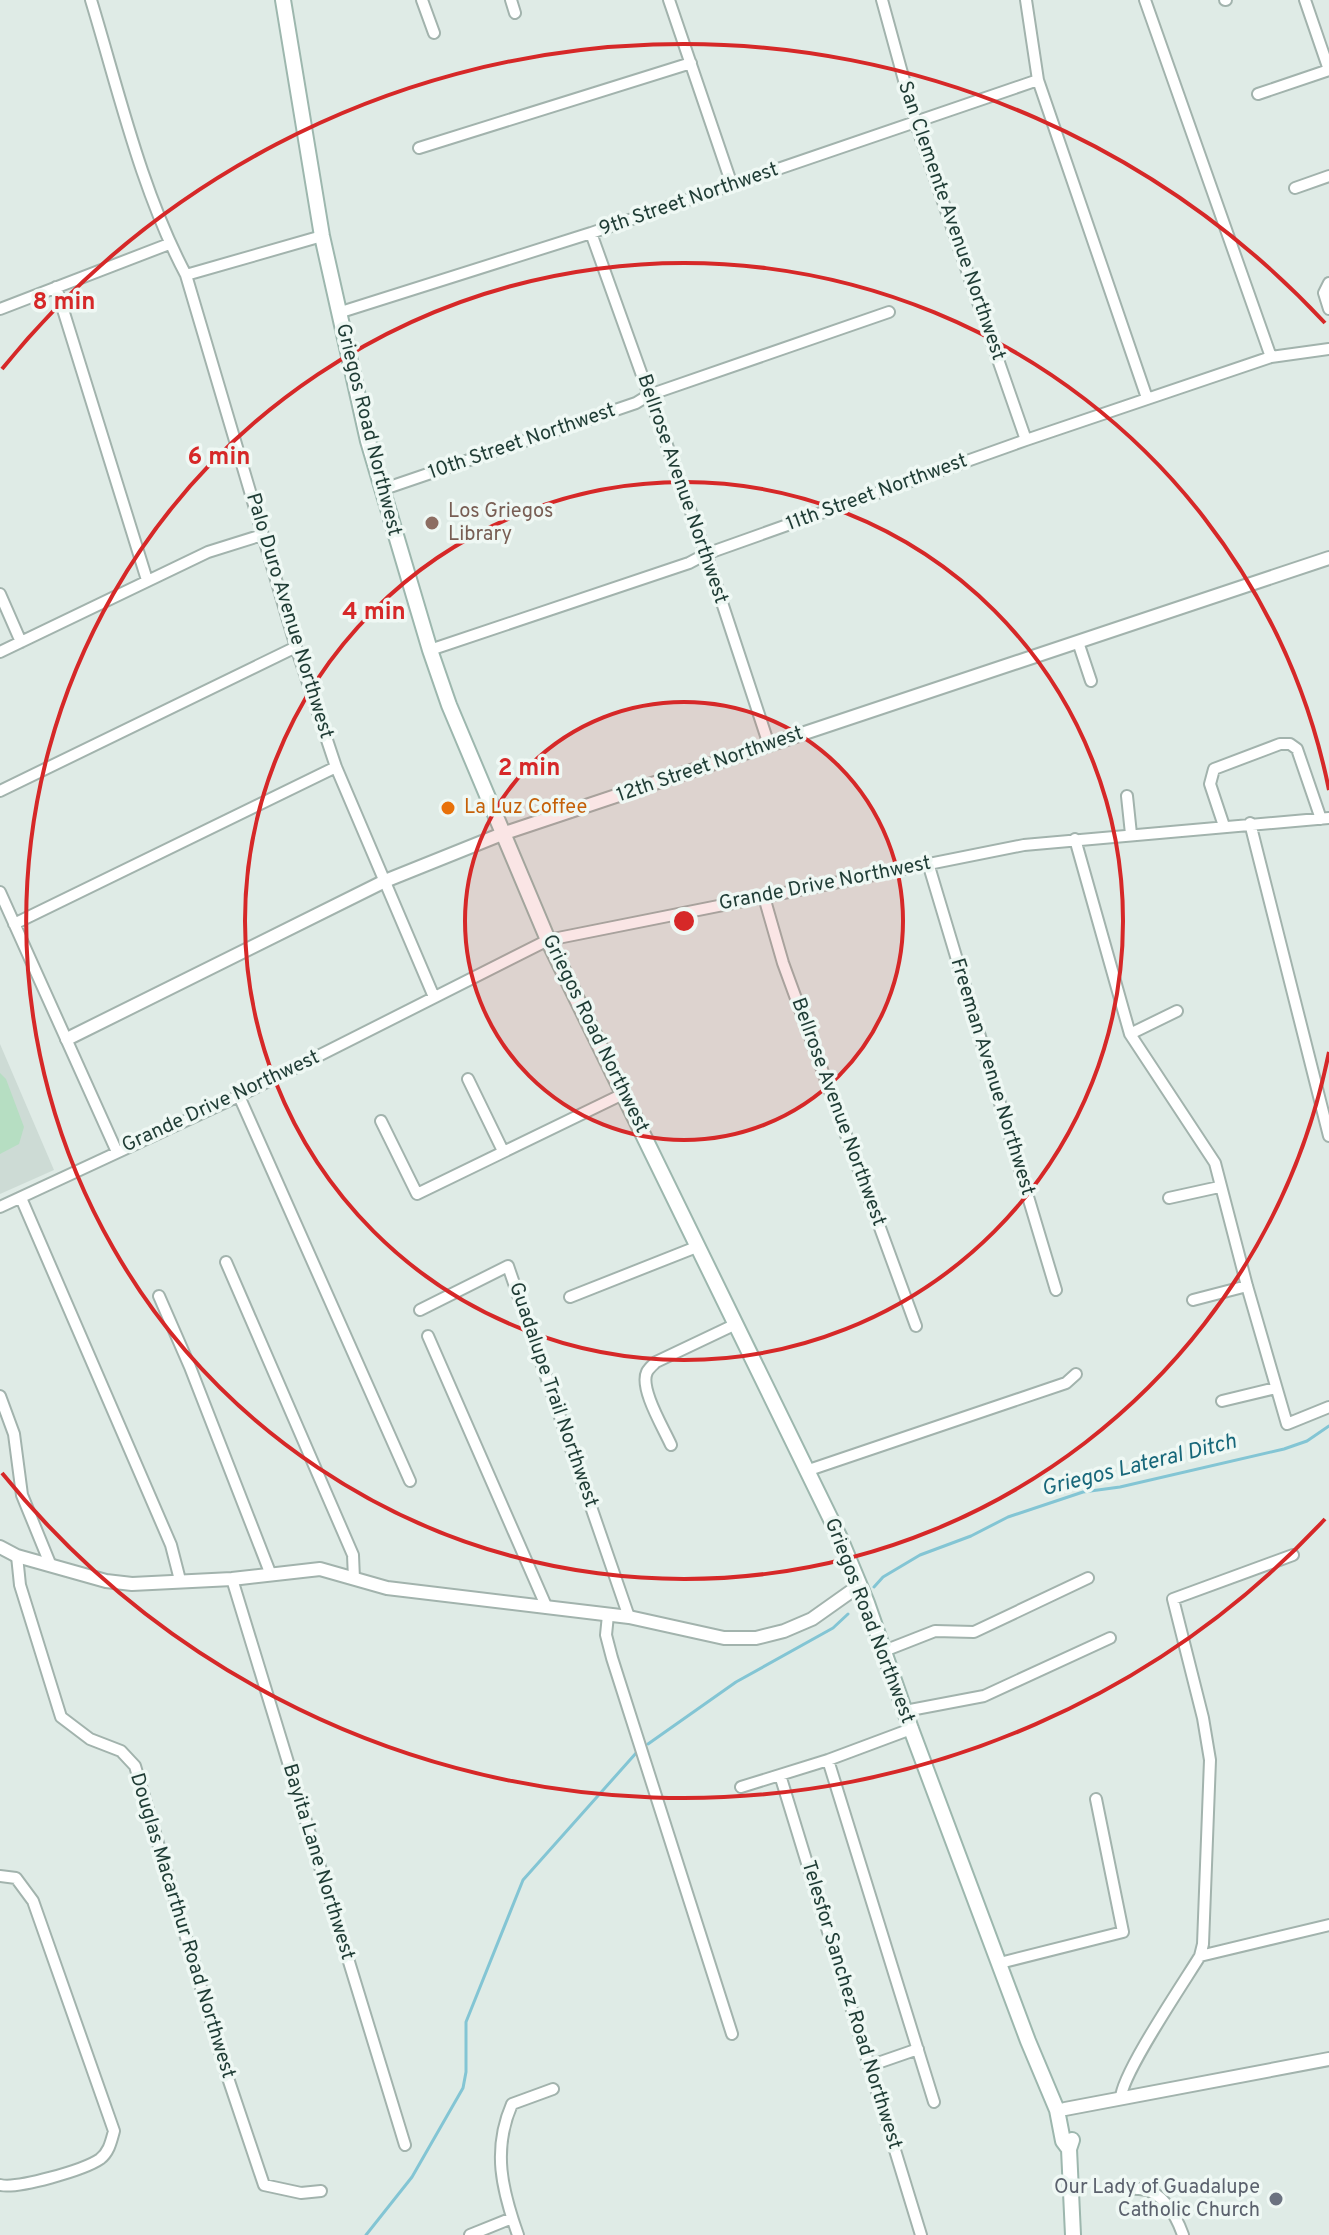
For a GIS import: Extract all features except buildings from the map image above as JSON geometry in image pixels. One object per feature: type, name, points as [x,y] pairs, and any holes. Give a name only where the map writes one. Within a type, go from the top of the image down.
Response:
[{"type":"main road","name":"Griegos Road Northwest","points":[[283,0],[322,236],[338,313],[381,490],[449,705],[548,940],[809,1470],[860,1585],[1000,1963],[1072,2140],[1069,2149],[1073,2235]]},
{"type":"street","name":"Palo Duro Avenue Northwest","points":[[91,0],[144,175],[169,244],[186,275],[296,647],[336,767],[434,997]]},
{"type":"street","points":[[422,0],[434,33]]},
{"type":"street","points":[[511,0],[515,13]]},
{"type":"street","points":[[669,0],[732,185]]},
{"type":"street","name":"San Clemente Avenue Northwest","points":[[882,0],[916,124],[1026,440]]},
{"type":"street","points":[[1026,0],[1038,80],[1147,398]]},
{"type":"street","points":[[1145,0],[1271,357]]},
{"type":"street","points":[[1258,94],[1329,70],[1305,0]]},
{"type":"street","points":[[419,148],[691,63]]},
{"type":"street","name":"9th Street Northwest","points":[[338,313],[591,233],[1038,80]]},
{"type":"street","points":[[1295,188],[1329,176]]},
{"type":"street","name":"Bellrose Avenue Northwest","points":[[591,233],[706,554],[769,745]]},
{"type":"street","points":[[186,275],[322,236]]},
{"type":"street","points":[[0,309],[169,244]]},
{"type":"street","points":[[1327,286],[1329,309]]},
{"type":"street","points":[[56,287],[147,580]]},
{"type":"street","name":"10th Street Northwest","points":[[381,490],[889,312]]},
{"type":"street","name":"11th Street Northwest","points":[[430,650],[689,563],[706,554],[1147,398],[1271,357],[1329,349]]},
{"type":"street","points":[[0,652],[208,552],[262,535]]},
{"type":"street","name":"12th Street Northwest","points":[[67,1039],[385,881],[502,834],[1329,558]]},
{"type":"street","points":[[0,594],[21,642]]},
{"type":"street","points":[[1078,642],[1091,681]]},
{"type":"street","points":[[0,791],[296,647]]},
{"type":"street","points":[[1224,826],[1210,784],[1214,769],[1280,744],[1290,744],[1297,749],[1325,818]]},
{"type":"street","points":[[14,924],[336,767]]},
{"type":"street","points":[[1127,796],[1131,834]]},
{"type":"street","name":"Grande Drive Northwest","points":[[0,1207],[239,1096],[548,940],[1024,845],[1325,818]]},
{"type":"street","points":[[1250,823],[1329,1136]]},
{"type":"street","points":[[1075,839],[1130,1034],[1215,1163],[1219,1187],[1287,1424],[1329,1407]]},
{"type":"street","name":"Freeman Avenue Northwest","points":[[928,863],[1056,1290]]},
{"type":"street","points":[[0,892],[117,1152]]},
{"type":"street","name":"Bellrose Avenue Northwest","points":[[764,897],[783,963],[916,1326]]},
{"type":"street","points":[[1130,1034],[1177,1011]]},
{"type":"street","points":[[468,1079],[503,1151]]},
{"type":"street","points":[[381,1121],[417,1194],[625,1093]]},
{"type":"street","points":[[239,1096],[410,1481]]},
{"type":"street","points":[[1169,1198],[1219,1187]]},
{"type":"street","points":[[21,1198],[171,1545],[180,1580]]},
{"type":"street","points":[[570,1297],[699,1246]]},
{"type":"street","points":[[226,1262],[353,1555],[354,1579]]},
{"type":"street","name":"Guadalupe Trail Northwest","points":[[420,1310],[508,1266],[629,1617]]},
{"type":"street","points":[[1193,1300],[1247,1286]]},
{"type":"street","points":[[159,1296],[271,1575]]},
{"type":"street","points":[[671,1445],[649,1397],[645,1383],[647,1372],[656,1362],[736,1324]]},
{"type":"street","points":[[428,1336],[547,1608]]},
{"type":"street","points":[[809,1470],[1066,1383],[1076,1374]]},
{"type":"street","points":[[1222,1401],[1276,1388]]},
{"type":"street","points":[[0,1396],[14,1434],[22,1495],[51,1566]]},
{"type":"street","points":[[0,1547],[17,1556],[106,1581],[132,1584],[232,1579],[320,1569],[402,1590],[629,1617],[724,1638],[756,1638],[784,1631],[812,1619],[860,1585]]},
{"type":"street","points":[[1121,2098],[1120,2093],[1129,2072],[1200,1956],[1203,1944],[1210,1760],[1203,1718],[1173,1599],[1293,1555]]},
{"type":"street","name":"Douglas Macarthur Road Northwest","points":[[17,1556],[16,1572],[61,1717],[90,1739],[121,1751],[135,1766],[228,2078],[264,2185],[301,2193],[321,2191]]},
{"type":"street","points":[[884,1651],[935,1631],[974,1632],[1088,1578]]},
{"type":"street","name":"Bayita Lane Northwest","points":[[232,1579],[405,2145]]},
{"type":"street","points":[[608,1615],[606,1635],[612,1658],[732,2034]]},
{"type":"street","points":[[905,1711],[984,1696],[1110,1638]]},
{"type":"street","points":[[741,1787],[828,1760],[911,1729]]},
{"type":"street","points":[[828,1760],[934,2102]]},
{"type":"street","name":"Telesfor Sanchez Road Northwest","points":[[780,1775],[921,2235]]},
{"type":"street","points":[[1000,1963],[1123,1932],[1096,1799]]},
{"type":"street","points":[[0,1876],[16,1878],[29,1892],[114,2131],[109,2149],[99,2160],[17,2187],[0,2185]]},
{"type":"street","points":[[1200,1956],[1329,1925]]},
{"type":"street","points":[[869,2066],[918,2049]]},
{"type":"street","points":[[1061,2110],[1329,2059]]},
{"type":"street","points":[[518,2235],[499,2150],[505,2121],[512,2104],[553,2089]]},
{"type":"street","points":[[1137,2189],[1148,2188],[1162,2199],[1183,2235]]},
{"type":"street","points":[[470,2235],[512,2218]]},
{"type":"shaded area","points":[[0,1044],[54,1170],[0,1194]]},
{"type":"green space","points":[[0,1073],[6,1079],[24,1127],[19,1144],[0,1154]]},
{"type":"waterway","name":"Griegos Lateral Ditch","points":[[874,1587],[883,1577],[920,1555],[971,1536],[1008,1517],[1083,1492],[1120,1487],[1284,1449],[1307,1441],[1329,1426]]},
{"type":"waterway","name":"Griegos Lateral Ditch","points":[[648,1744],[736,1682],[833,1628],[848,1614]]},
{"type":"waterway","name":"Griegos Lateral Ditch","points":[[366,2235],[412,2177],[463,2088],[466,2022],[523,1880],[637,1752]]},
{"type":"place","name":"Los Griegos Library","points":[[432,523]]},
{"type":"place","name":"La Luz Coffee","points":[[448,808]]},
{"type":"place","name":"Our Lady of Guadalupe Catholic Church","points":[[1276,2199]]}]
